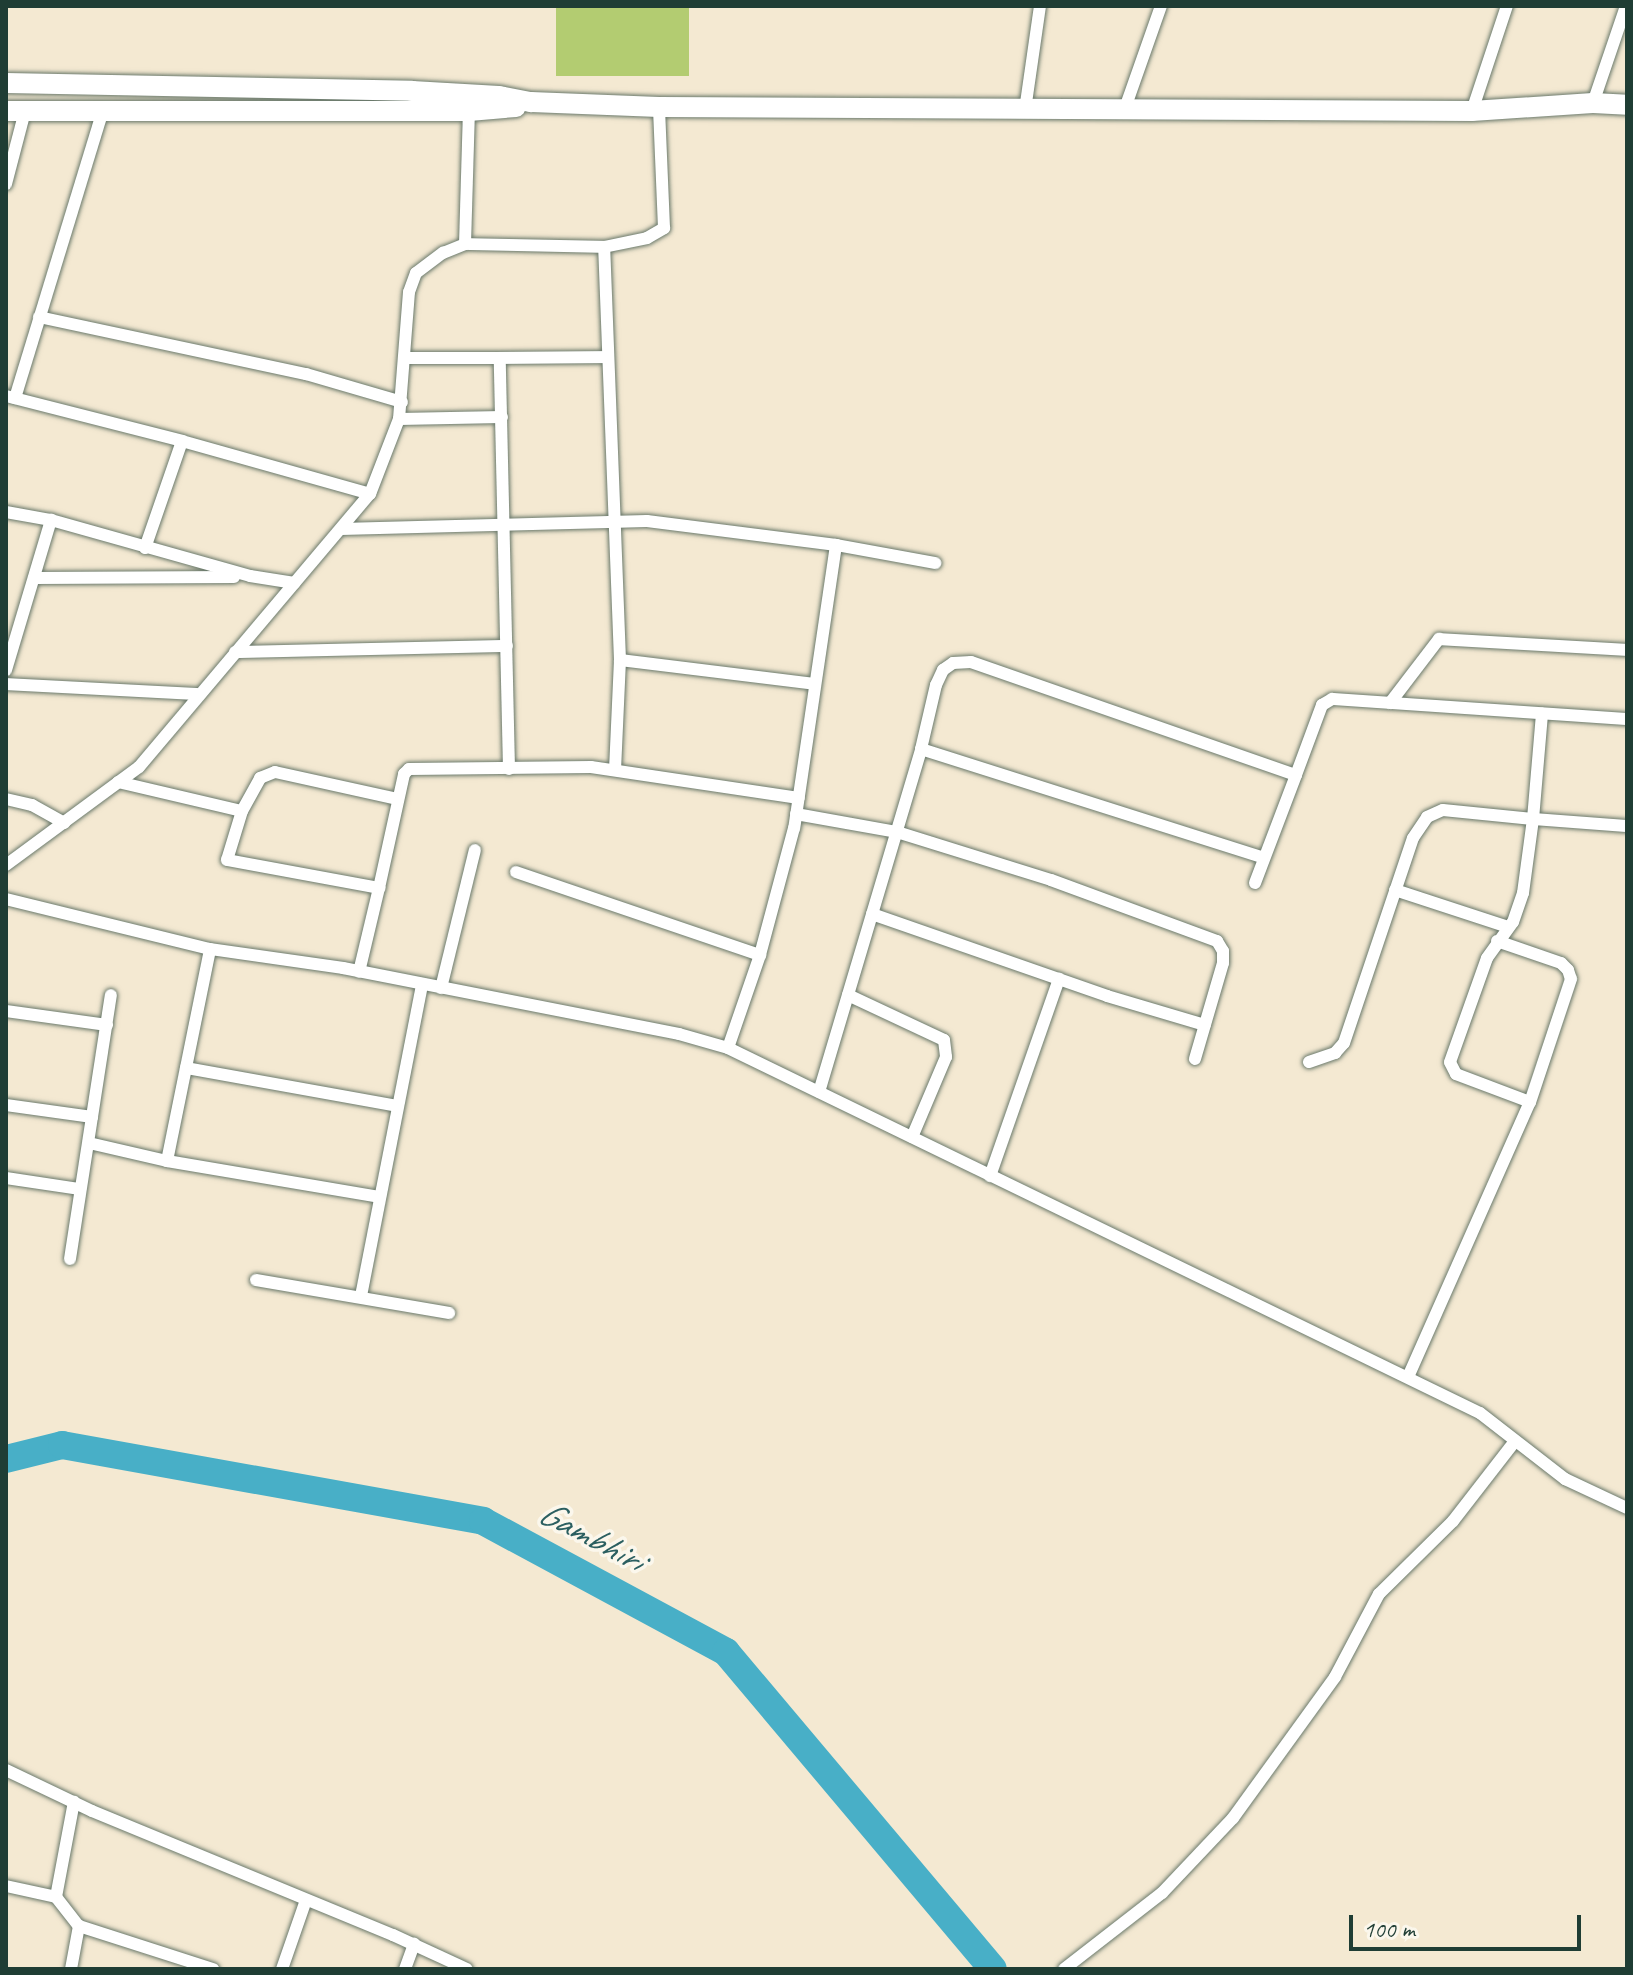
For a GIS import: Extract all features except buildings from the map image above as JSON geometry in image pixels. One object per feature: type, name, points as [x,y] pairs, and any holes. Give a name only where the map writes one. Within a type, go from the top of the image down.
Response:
[{"type":"main road","points":[[6,83],[517,107],[531,102],[659,107],[1472,111],[1593,103],[1627,105]]},
{"type":"main road","points":[[15,111],[469,103]]},
{"type":"street","points":[[1025,110],[1040,6]]},
{"type":"street","points":[[1124,111],[1161,6]]},
{"type":"street","points":[[1472,111],[1507,6]]},
{"type":"street","points":[[1593,103],[1626,6]]},
{"type":"street","points":[[465,244],[469,103]]},
{"type":"street","points":[[6,865],[139,767],[370,494],[399,419],[409,292],[416,273],[443,253],[465,244],[604,247],[647,238],[664,228],[659,107]]},
{"type":"street","points":[[103,110],[39,317],[10,397],[370,494]]},
{"type":"street","points":[[6,184],[15,111]]},
{"type":"street","points":[[604,247],[620,660],[615,770]]},
{"type":"street","points":[[39,317],[306,374],[402,402]]},
{"type":"street","points":[[406,358],[608,357]]},
{"type":"street","points":[[500,358],[509,769]]},
{"type":"street","points":[[399,419],[502,417]]},
{"type":"street","points":[[145,548],[182,441]]},
{"type":"street","points":[[6,512],[51,520],[250,576],[294,583]]},
{"type":"street","points":[[6,670],[51,520]]},
{"type":"street","points":[[341,529],[647,521],[836,545],[935,563]]},
{"type":"street","points":[[728,1048],[760,955],[796,814],[836,545]]},
{"type":"street","points":[[34,578],[250,576]]},
{"type":"street","points":[[1390,703],[1439,639],[1627,650]]},
{"type":"street","points":[[235,652],[507,646]]},
{"type":"street","points":[[620,660],[815,684]]},
{"type":"street","points":[[819,1092],[943,670],[963,661],[1296,775]]},
{"type":"street","points":[[6,684],[200,694]]},
{"type":"street","points":[[1255,883],[1324,702],[1390,703],[1627,719]]},
{"type":"street","points":[[1530,1102],[1456,1074],[1450,1068],[1451,1053],[1497,941],[1508,927],[1523,893],[1542,713]]},
{"type":"street","points":[[921,749],[1264,858]]},
{"type":"street","points":[[359,972],[406,770],[591,767],[799,798]]},
{"type":"street","points":[[379,888],[227,860],[242,811],[260,778],[275,772],[398,799]]},
{"type":"street","points":[[118,782],[242,811]]},
{"type":"street","points":[[6,799],[32,805],[64,823]]},
{"type":"street","points":[[1309,1062],[1335,1053],[1344,1043],[1413,838],[1427,817],[1435,812],[1627,826]]},
{"type":"street","points":[[796,814],[897,832],[1051,880],[1217,941],[1223,951],[1223,963],[1195,1059]]},
{"type":"street","points":[[441,988],[475,850]]},
{"type":"street","points":[[516,872],[760,955]]},
{"type":"street","points":[[1395,890],[1508,927]]},
{"type":"street","points":[[6,899],[210,949],[422,984],[679,1034],[728,1048],[1480,1413],[1565,1479],[1627,1508]]},
{"type":"street","points":[[872,914],[1059,979],[1205,1025]]},
{"type":"street","points":[[1408,1377],[1530,1102],[1571,979],[1561,963],[1497,941]]},
{"type":"street","points":[[167,1161],[210,949]]},
{"type":"street","points":[[990,1176],[1059,979]]},
{"type":"street","points":[[361,1296],[422,984]]},
{"type":"street","points":[[70,1259],[111,995]]},
{"type":"street","points":[[848,995],[944,1040],[946,1057],[912,1137]]},
{"type":"street","points":[[6,1011],[107,1025]]},
{"type":"street","points":[[186,1068],[397,1106]]},
{"type":"street","points":[[6,1105],[92,1117]]},
{"type":"street","points":[[89,1143],[167,1161],[379,1197]]},
{"type":"street","points":[[6,1178],[80,1189]]},
{"type":"street","points":[[256,1280],[449,1313]]},
{"type":"street","points":[[1064,1969],[1162,1893],[1233,1818],[1335,1677],[1379,1594],[1453,1521],[1515,1441]]},
{"type":"street","points":[[6,1770],[74,1802],[467,1969]]},
{"type":"street","points":[[56,1897],[74,1802]]},
{"type":"street","points":[[6,1886],[56,1897],[79,1926],[213,1969]]},
{"type":"street","points":[[282,1969],[306,1900]]},
{"type":"street","points":[[71,1969],[79,1926]]},
{"type":"street","points":[[405,1969],[414,1944]]},
{"type":"green space","points":[[556,6],[689,6],[689,76],[556,76]]},
{"type":"waterway","name":"Gambhiri","points":[[6,1459],[62,1445],[483,1521],[726,1652],[993,1969]]}]
